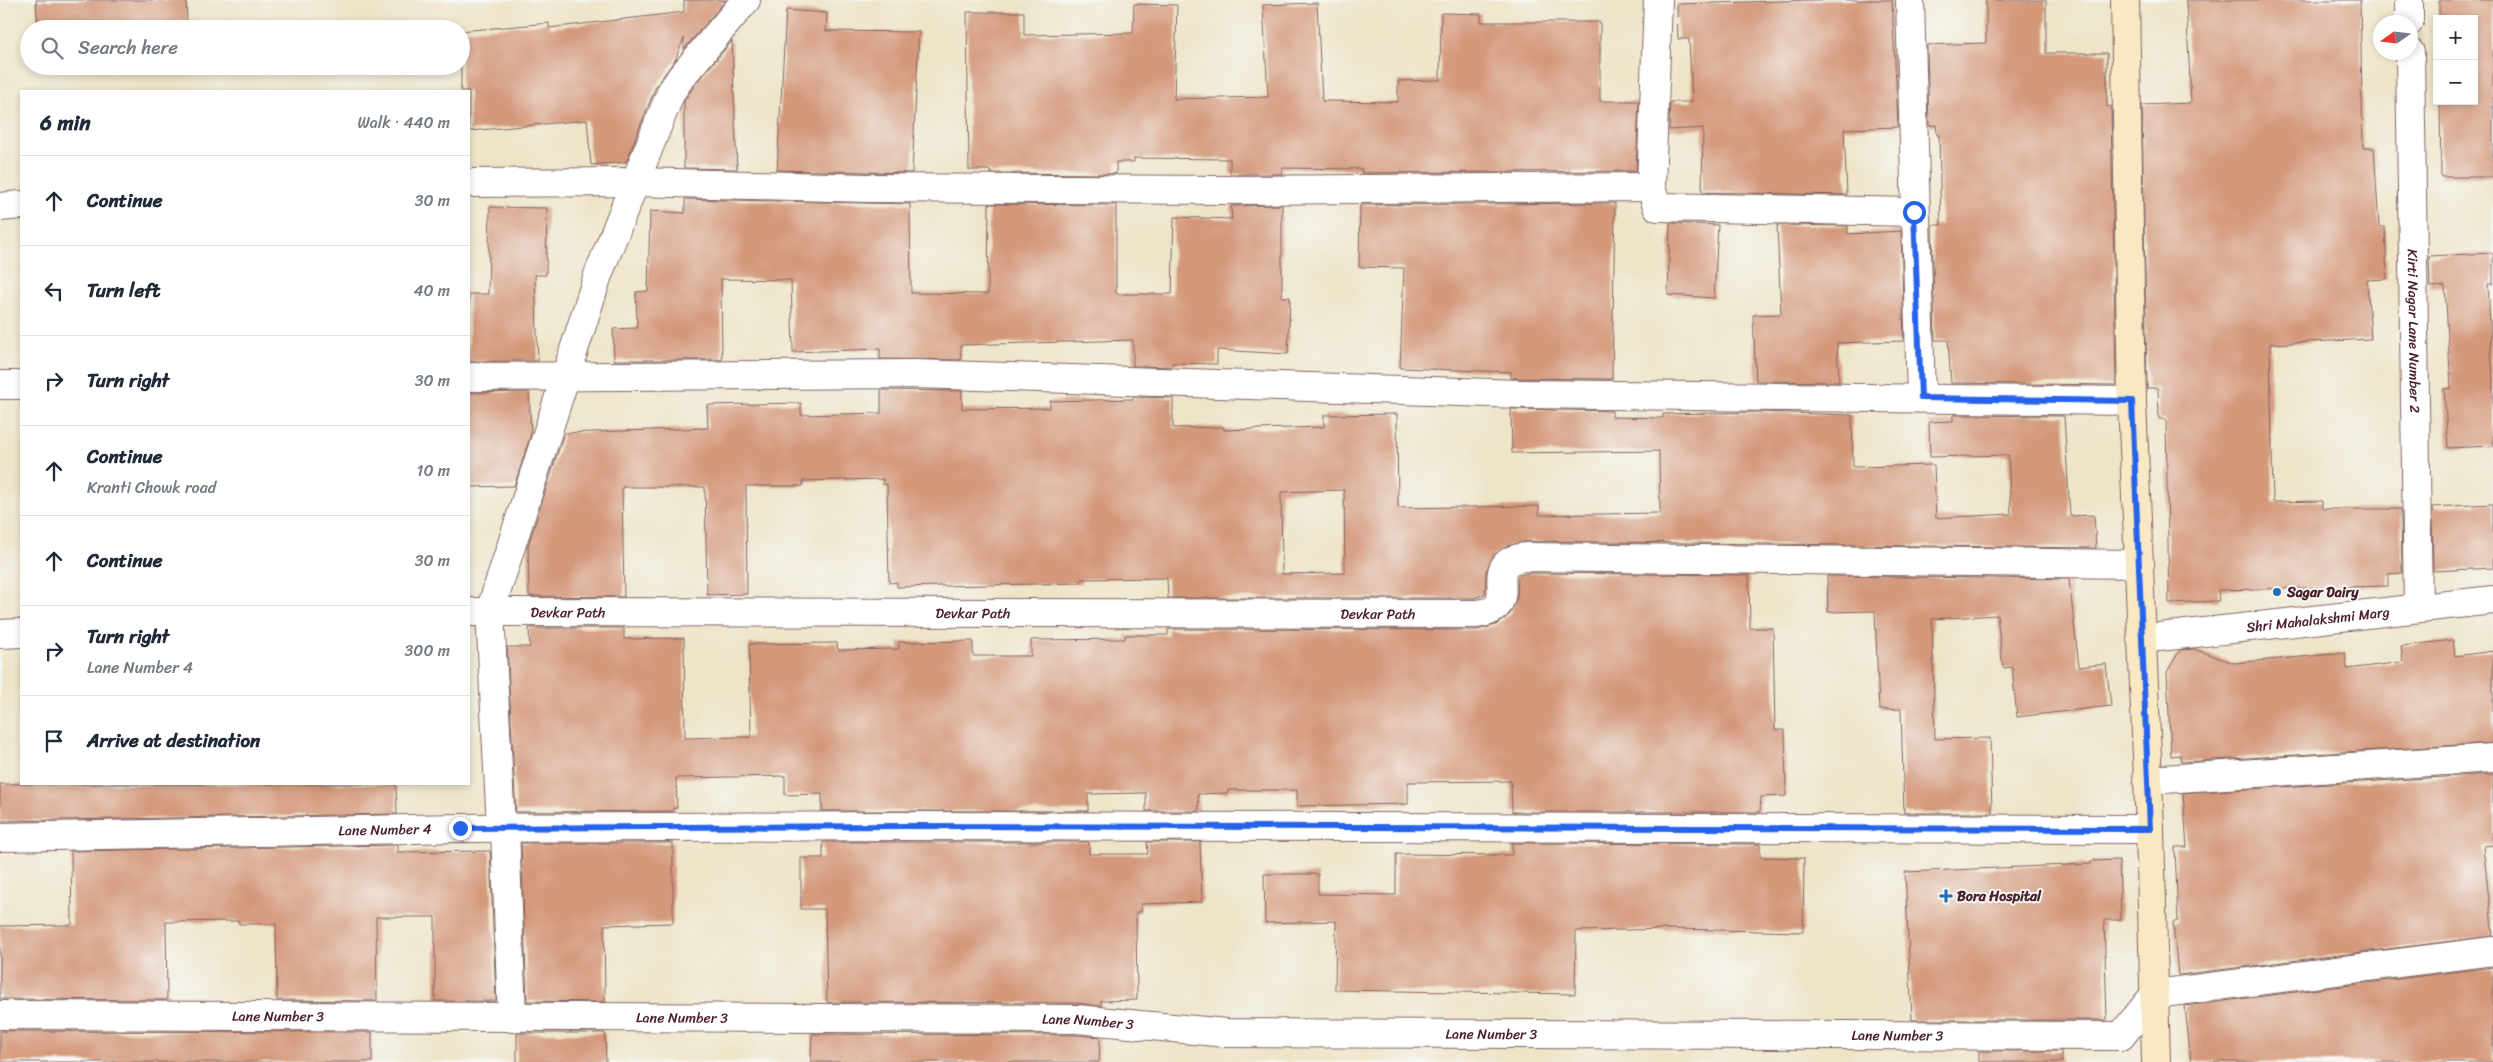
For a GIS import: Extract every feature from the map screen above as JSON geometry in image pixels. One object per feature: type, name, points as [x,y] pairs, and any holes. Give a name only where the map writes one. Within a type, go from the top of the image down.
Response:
[{"type":"street","points":[[512,1018],[503,828],[479,612],[568,376],[598,275],[671,92],[682,76],[746,0],[757,0]]},
{"type":"street","points":[[1658,0],[1651,187],[1657,207],[1914,212]]},
{"type":"street","points":[[1910,0],[1914,212],[1921,398]]},
{"type":"street","points":[[2125,0],[2132,401],[2150,829],[2156,1062]]},
{"type":"street","points":[[2409,0],[2409,15]]},
{"type":"street","name":"Kirti Nagar Lane Number 2","points":[[2410,60],[2418,608]]},
{"type":"street","points":[[470,183],[636,182],[877,188],[1234,190],[1651,187]]},
{"type":"street","points":[[0,207],[20,205]]},
{"type":"street","points":[[470,378],[916,374],[1521,394],[2132,401]]},
{"type":"street","points":[[0,385],[20,384]]},
{"type":"street","name":"Devkar Path","points":[[479,612],[1477,614],[1495,610],[1501,601],[1502,571],[1506,563],[1514,559],[1526,558],[2140,564]]},
{"type":"street","name":"Shri Mahalakshmi Marg","points":[[2141,639],[2493,600]]},
{"type":"street","points":[[0,634],[20,633]]},
{"type":"street","points":[[2147,780],[2493,758]]},
{"type":"street","name":"Lane Number 4","points":[[0,837],[503,828],[920,826],[2150,829]]},
{"type":"street","points":[[2155,994],[2493,952]]},
{"type":"street","name":"Lane Number 3","points":[[0,1015],[1077,1019],[1226,1033],[2121,1036],[2155,994]]},
{"type":"building","points":[[36,0],[186,0],[187,20],[37,20]]},
{"type":"building","points":[[684,0],[726,0],[684,49],[684,38],[675,60],[656,86],[626,162],[591,165],[587,120],[470,131],[470,90],[461,90],[461,75],[470,75],[470,30],[549,23],[549,28],[684,12]]},
{"type":"building","points":[[1892,0],[1898,127],[1844,129],[1847,195],[1702,192],[1703,128],[1669,130],[1670,102],[1692,102],[1689,39],[1678,39],[1677,4]]},
{"type":"building","points":[[1986,0],[2046,0],[2046,53],[2107,53],[2107,107],[2111,106],[2116,385],[1951,383],[1948,340],[1935,340],[1932,225],[1941,225],[1939,135],[1937,135],[1936,125],[1929,126],[1927,45],[1986,43]]},
{"type":"building","points":[[2186,0],[2360,0],[2363,148],[2374,148],[2379,227],[2385,227],[2387,279],[2367,280],[2371,339],[2270,344],[2273,502],[2322,501],[2322,509],[2401,509],[2402,573],[2388,574],[2388,586],[2218,590],[2219,601],[2169,603],[2166,419],[2159,419],[2158,388],[2147,388],[2142,105],[2191,103]]},
{"type":"building","points":[[2439,0],[2493,0],[2493,177],[2441,177],[2440,105],[2478,105],[2478,15],[2439,15]]},
{"type":"building","points":[[1317,3],[1322,101],[1398,102],[1398,81],[1440,80],[1441,13],[1481,14],[1481,22],[1600,22],[1600,101],[1639,101],[1636,171],[1361,173],[1362,169],[1282,168],[1282,174],[1230,174],[1230,159],[1134,158],[1134,162],[1116,162],[1116,174],[990,173],[990,170],[969,170],[967,12],[1024,12],[1024,35],[1133,33],[1134,4],[1177,5],[1174,99],[1268,97],[1263,5]]},
{"type":"building","points":[[786,10],[827,13],[826,31],[919,32],[912,173],[777,170]]},
{"type":"building","points":[[732,41],[737,169],[684,168],[684,101],[694,86]]},
{"type":"building","points":[[685,199],[910,204],[911,293],[988,294],[989,204],[1116,205],[1116,294],[1172,294],[1174,217],[1232,219],[1231,206],[1282,205],[1282,297],[1290,297],[1288,354],[1217,350],[1217,364],[1172,363],[1172,367],[1133,366],[1133,340],[961,345],[961,360],[880,359],[880,349],[793,352],[791,280],[721,279],[722,360],[614,360],[613,329],[637,328],[636,292],[648,291],[650,211],[685,213]]},
{"type":"building","points":[[1615,203],[1612,379],[1511,378],[1511,372],[1400,368],[1404,268],[1359,267],[1360,205]]},
{"type":"building","points":[[490,207],[547,208],[546,275],[535,275],[538,361],[470,361],[470,294],[488,294]]},
{"type":"building","points":[[1670,223],[1718,225],[1714,298],[1668,295]]},
{"type":"building","points":[[1777,225],[1848,226],[1848,234],[1901,231],[1904,341],[1837,343],[1839,382],[1756,381],[1753,315],[1781,314]]},
{"type":"building","points":[[2493,253],[2493,284],[2488,284],[2493,384],[2493,446],[2448,448],[2444,389],[2451,388],[2445,286],[2430,287],[2429,256]]},
{"type":"building","points":[[881,390],[962,391],[962,409],[1050,408],[1050,401],[1133,399],[1133,397],[1173,398],[1173,428],[1224,427],[1224,430],[1324,427],[1324,415],[1397,414],[1398,508],[1539,506],[1539,515],[1660,513],[1659,451],[1512,453],[1511,409],[1612,411],[1612,417],[1663,418],[1663,414],[1758,412],[1852,415],[1853,467],[1934,465],[1936,518],[2011,514],[2008,455],[1930,457],[1929,422],[1953,421],[1953,415],[2064,416],[2070,516],[2094,515],[2096,548],[1526,541],[1507,546],[1494,555],[1486,571],[1485,594],[1475,598],[1168,598],[1167,578],[1081,579],[1081,583],[897,587],[897,582],[889,583],[887,484],[883,485],[883,479],[803,481],[803,486],[746,486],[747,594],[707,595],[705,487],[622,487],[624,597],[529,596],[528,546],[564,433],[708,428],[707,405],[801,403],[801,415],[881,413]],"holes":[[[1344,490],[1345,573],[1282,574],[1281,492]]]},
{"type":"building","points":[[529,392],[531,434],[514,486],[470,487],[470,393]]},
{"type":"building","points":[[2493,504],[2493,568],[2433,571],[2432,507]]},
{"type":"building","points":[[1528,573],[1749,575],[1750,628],[1773,628],[1775,730],[1785,730],[1786,796],[1761,797],[1760,812],[1512,812],[1511,781],[1408,782],[1408,804],[1297,806],[1297,790],[1228,790],[1228,793],[1198,794],[1199,811],[1146,811],[1146,793],[1088,794],[1088,811],[822,811],[822,794],[785,795],[785,776],[676,778],[677,808],[673,808],[673,811],[516,812],[507,647],[530,647],[529,628],[624,628],[624,639],[684,638],[685,738],[751,737],[749,644],[837,643],[838,650],[899,649],[899,642],[973,641],[973,656],[1031,656],[1031,640],[1125,639],[1125,635],[1168,635],[1168,629],[1477,630],[1496,625],[1510,614],[1517,598],[1518,576]]},
{"type":"building","points":[[1827,576],[2069,579],[2079,667],[2106,664],[2111,706],[2017,717],[2012,667],[2003,668],[1997,615],[1932,619],[1935,739],[1990,738],[1992,813],[1904,813],[1901,709],[1879,710],[1875,611],[1828,612]]},
{"type":"building","points":[[2453,640],[2455,656],[2493,651],[2493,743],[2181,762],[2180,755],[2171,756],[2167,672],[2180,650],[2194,649],[2234,663],[2345,653],[2347,669],[2403,662],[2401,646]]},
{"type":"building","points":[[2493,774],[2493,845],[2483,846],[2493,936],[2178,975],[2173,922],[2178,921],[2175,847],[2187,847],[2183,793]]},
{"type":"building","points":[[0,784],[396,785],[397,814],[0,821]]},
{"type":"building","points":[[823,842],[1089,842],[1089,854],[1148,854],[1147,842],[1200,842],[1202,902],[1141,904],[1141,912],[1136,912],[1137,1000],[1101,1001],[1101,1006],[1077,1003],[827,1002],[825,909],[801,909],[801,858],[823,858]]},
{"type":"building","points":[[521,843],[673,843],[673,923],[604,925],[605,1002],[527,1001]]},
{"type":"building","points":[[1512,843],[1760,844],[1760,857],[1804,858],[1803,932],[1673,929],[1576,931],[1575,994],[1335,990],[1336,921],[1265,923],[1264,874],[1318,874],[1318,894],[1396,895],[1396,854],[1512,855]]},
{"type":"building","points":[[398,845],[398,852],[490,851],[496,1001],[435,1001],[435,917],[376,917],[377,1001],[277,1000],[276,924],[239,924],[239,921],[166,922],[167,1000],[0,999],[0,926],[72,925],[71,851]]},
{"type":"building","points":[[2119,860],[2121,920],[2104,920],[2107,1020],[1912,1020],[1905,872],[2091,864],[2091,861]]},
{"type":"building","points":[[2493,967],[2493,1062],[2191,1062],[2185,1006]]},
{"type":"building","points":[[0,1031],[372,1032],[372,1062],[0,1062]]},
{"type":"building","points":[[517,1033],[605,1033],[606,1062],[517,1062]]},
{"type":"building","points":[[812,1034],[1076,1035],[1100,1037],[1099,1062],[811,1062]]},
{"type":"building","points":[[1979,1051],[2061,1051],[2062,1062],[1979,1062]]},
{"type":"place","name":"Sagar Dairy","points":[[2277,592]]},
{"type":"place","name":"Bora Hospital","points":[[1946,896]]},
{"type":"route","points":[[460,828],[900,826],[2150,829],[2132,401],[1921,398],[1914,212]]}]
